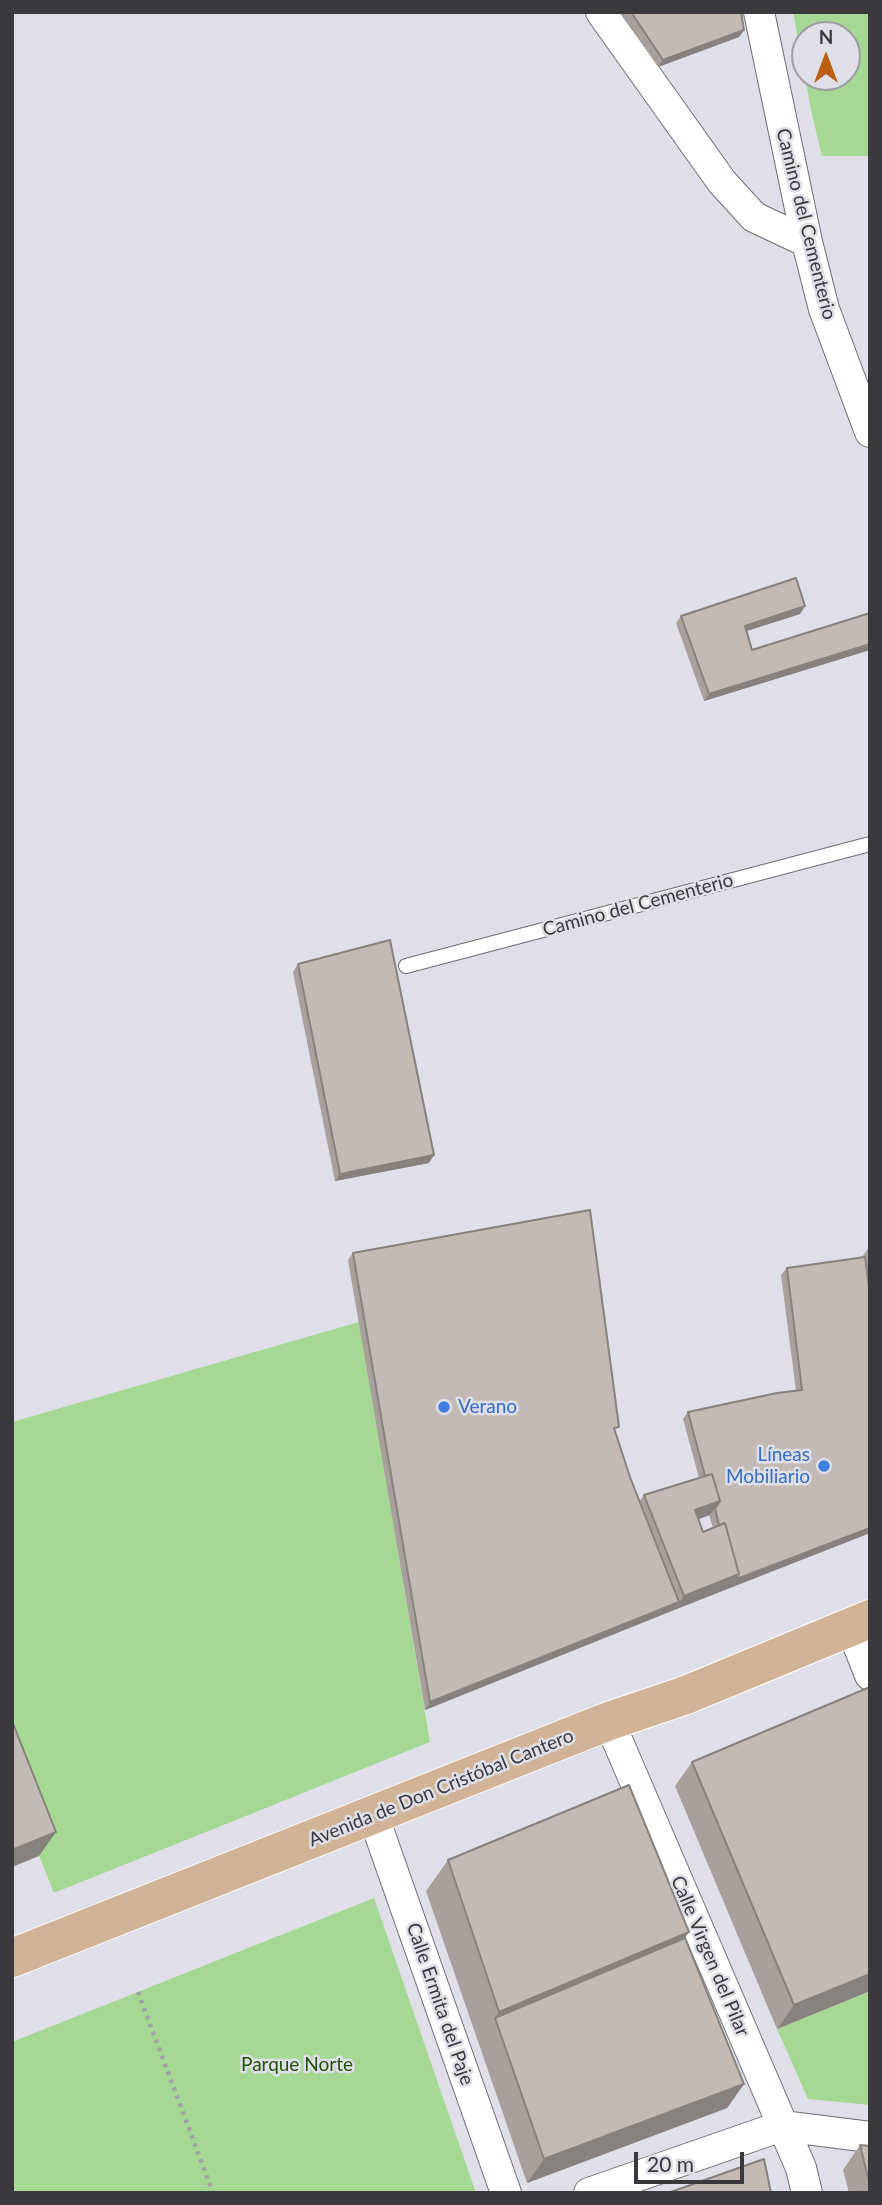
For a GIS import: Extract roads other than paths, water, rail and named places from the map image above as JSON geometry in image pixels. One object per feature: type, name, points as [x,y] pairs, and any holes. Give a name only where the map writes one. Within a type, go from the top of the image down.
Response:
[{"type":"main road","name":"Avenida de Don Cristóbal Cantero","points":[[12,1958],[609,1721],[686,1695],[860,1623]]},
{"type":"street","points":[[601,12],[722,182],[754,217],[807,242]]},
{"type":"street","name":"Camino del Cementerio","points":[[759,12],[807,242],[824,309],[870,432]]},
{"type":"street","points":[[860,1623],[870,1675]]},
{"type":"street","name":"Calle Virgen del Pilar","points":[[609,1721],[801,2168],[807,2193]]},
{"type":"street","name":"Calle Ermita del Paje","points":[[373,1815],[506,2193]]},
{"type":"street","points":[[589,2193],[782,2126],[870,2137]]},
{"type":"lane","name":"Camino del Cementerio","points":[[406,966],[870,844]]},
{"type":"place","name":"Verano","points":[[444,1407]]},
{"type":"place","name":"Líneas Mobiliario","points":[[824,1466]]},
{"type":"park label","name":"Parque Norte","points":[[297,2065]]}]
